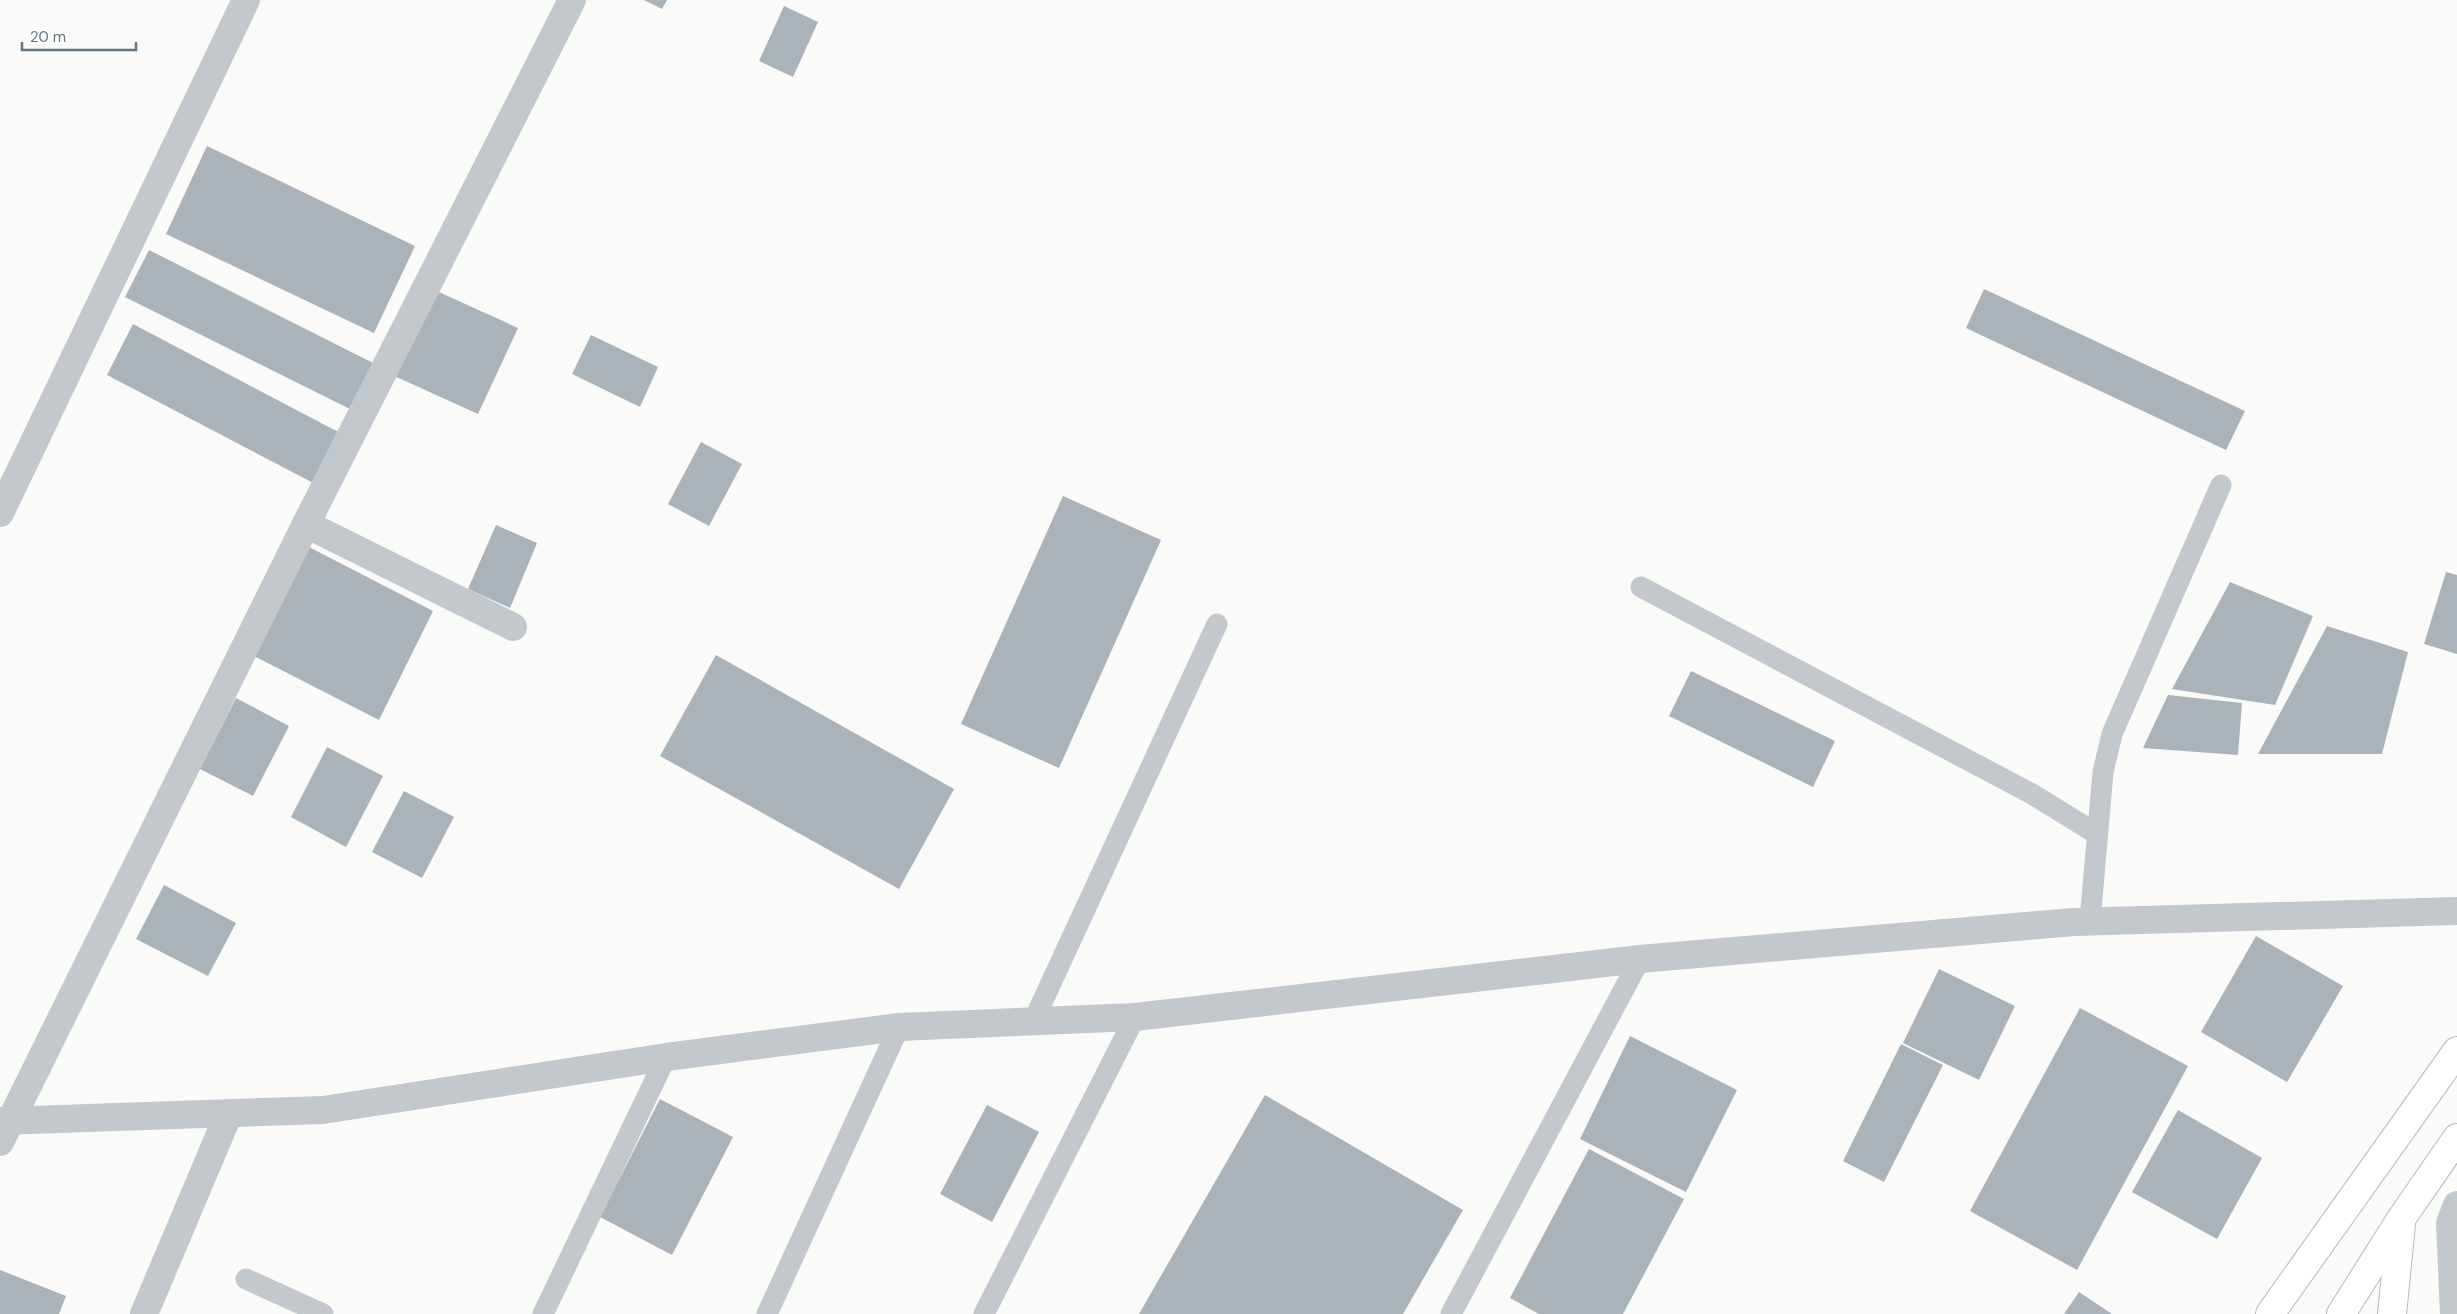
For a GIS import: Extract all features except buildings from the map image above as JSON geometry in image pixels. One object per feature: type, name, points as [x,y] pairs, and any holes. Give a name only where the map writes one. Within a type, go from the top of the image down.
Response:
[{"type":"main road","points":[[2270,1314],[2457,1051]]},
{"type":"main road","points":[[2341,1314],[2401,1219],[2457,1138]]},
{"type":"main road","points":[[2392,1314],[2401,1219]]},
{"type":"street","points":[[0,513],[246,0]]},
{"type":"street","points":[[4,1128],[306,524],[572,0]]},
{"type":"street","points":[[306,524],[514,627]]},
{"type":"street","points":[[4,1128],[323,1110],[666,1057],[898,1027],[1135,1017],[1640,959],[2090,921],[2457,910]]},
{"type":"street","points":[[144,1314],[229,1114]]},
{"type":"street","points":[[2454,1314],[2450,1224],[2457,1205]]},
{"type":"lane","points":[[2090,921],[2103,772],[2112,734],[2221,485]]},
{"type":"lane","points":[[1641,587],[2032,794],[2097,834]]},
{"type":"lane","points":[[1033,1022],[1217,624]]},
{"type":"lane","points":[[1451,1314],[1640,959]]},
{"type":"lane","points":[[984,1314],[1135,1017]]},
{"type":"lane","points":[[768,1314],[898,1027]]},
{"type":"lane","points":[[543,1314],[666,1057]]},
{"type":"lane","points":[[246,1279],[323,1314]]}]
